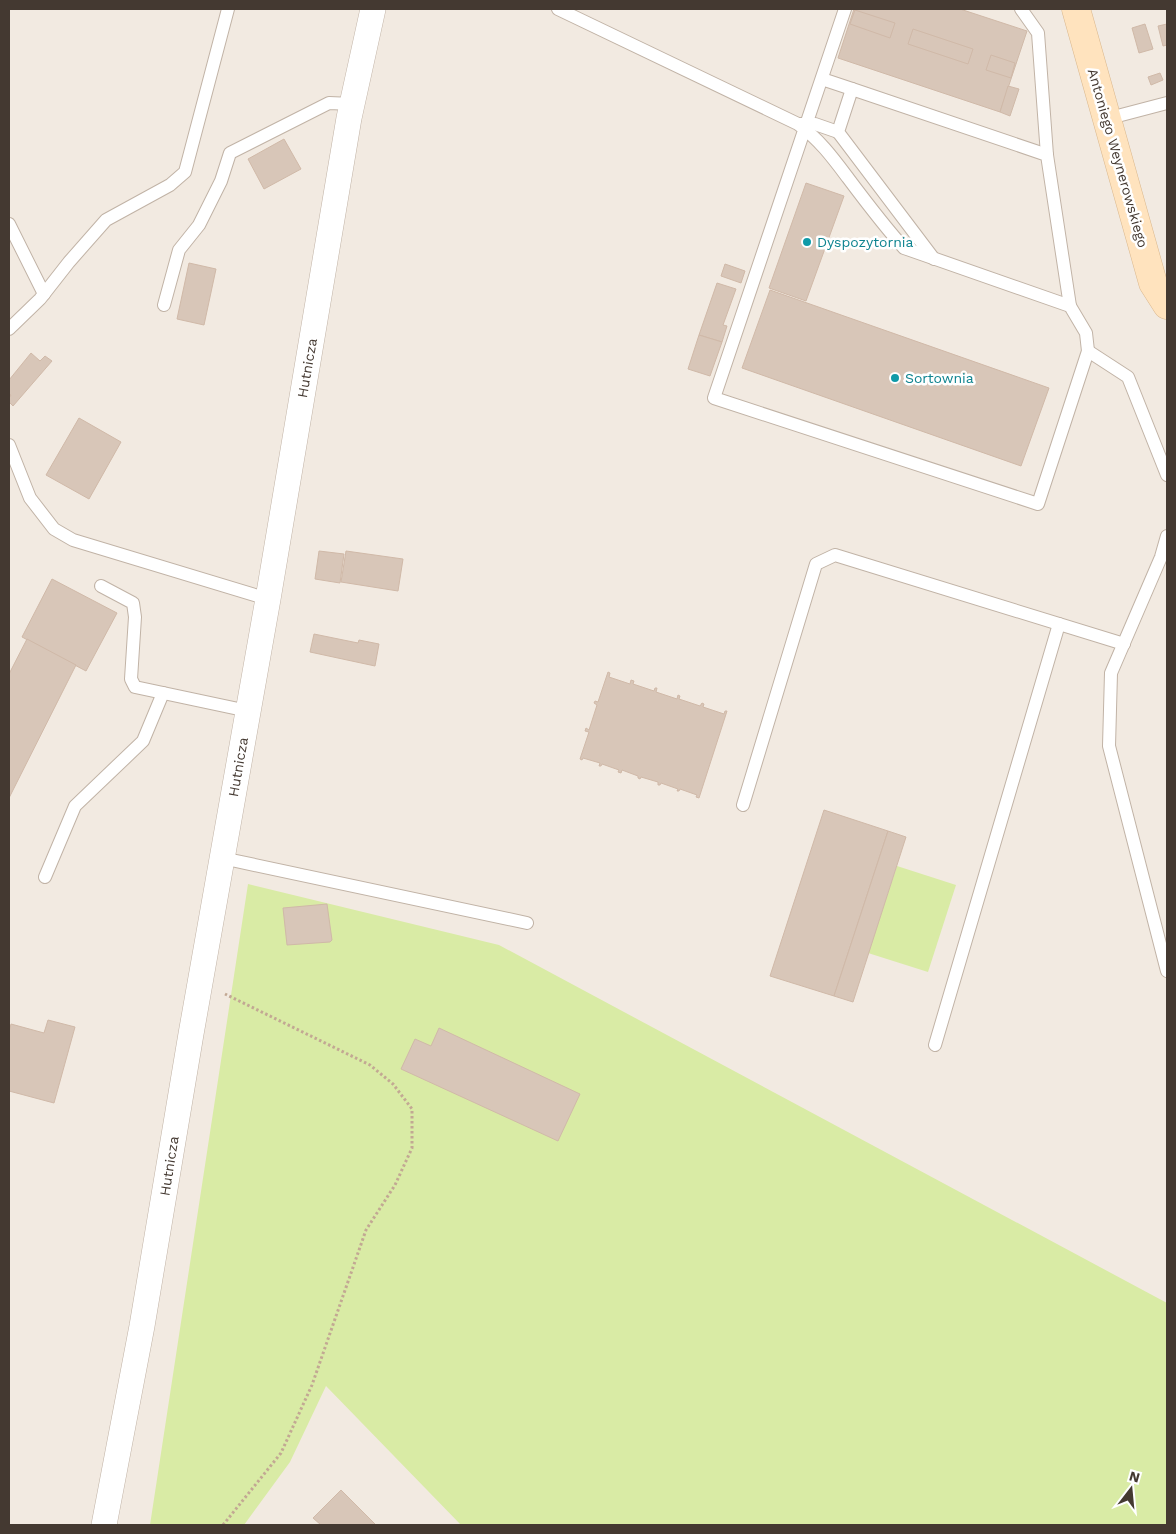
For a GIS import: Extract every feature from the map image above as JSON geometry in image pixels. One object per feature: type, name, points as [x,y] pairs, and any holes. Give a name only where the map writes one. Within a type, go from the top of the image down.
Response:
[{"type":"street","name":"Hutnicza","points":[[104,1525],[142,1326],[352,104],[373,9]]},
{"type":"street","name":"Antoniego Weynerowskiego","points":[[1076,9],[1153,283],[1167,305]]},
{"type":"lane","points":[[9,329],[44,294],[106,220],[170,184],[185,172],[228,9]]},
{"type":"lane","points":[[558,9],[803,126],[827,151],[890,233],[904,248],[1070,306]]},
{"type":"lane","points":[[845,9],[822,79],[803,126],[714,398],[1038,504],[1088,350],[1086,334],[1070,306],[1047,155],[1038,33],[1020,9]]},
{"type":"lane","points":[[822,79],[1047,155]]},
{"type":"lane","points":[[838,132],[852,90]]},
{"type":"lane","points":[[164,305],[179,250],[199,225],[221,181],[230,153],[329,102],[352,104]]},
{"type":"lane","points":[[1106,119],[1167,103]]},
{"type":"lane","points":[[803,126],[815,124],[838,132],[935,259]]},
{"type":"lane","points":[[9,224],[44,294]]},
{"type":"lane","points":[[1088,350],[1128,377],[1167,475]]},
{"type":"lane","points":[[9,445],[30,498],[54,529],[73,540],[268,599]]},
{"type":"lane","points":[[1167,536],[1161,557],[1111,672],[1110,746],[1167,971]]},
{"type":"lane","points":[[743,805],[816,564],[835,555],[1124,644]]},
{"type":"lane","points":[[101,586],[133,604],[135,617],[131,679],[135,687],[248,711]]},
{"type":"lane","points":[[935,1045],[1059,624]]},
{"type":"lane","points":[[45,877],[75,806],[144,741],[163,693]]},
{"type":"lane","points":[[222,858],[527,923]]},
{"type":"path","points":[[200,982],[370,1065],[393,1084],[412,1109],[412,1148],[395,1185],[366,1230],[312,1385],[281,1453],[223,1525]]},
{"type":"green space","points":[[897,866],[956,885],[928,972],[868,953]]},
{"type":"green space","points":[[248,884],[499,945],[1167,1303],[1167,1525],[461,1525],[326,1386],[290,1462],[244,1525],[150,1525]]},
{"type":"building","points":[[854,9],[960,9],[1027,31],[1000,112],[838,58]]},
{"type":"building","points":[[855,10],[895,23],[890,38],[850,24]]},
{"type":"building","points":[[1145,24],[1153,49],[1139,53],[1132,28]]},
{"type":"building","points":[[1167,24],[1167,45],[1163,46],[1158,26]]},
{"type":"building","points":[[913,29],[973,49],[968,64],[908,44]]},
{"type":"building","points":[[991,55],[1015,63],[1011,78],[986,70]]},
{"type":"building","points":[[1160,73],[1163,80],[1151,85],[1148,77]]},
{"type":"building","points":[[1008,86],[1019,89],[1010,116],[1000,112]]},
{"type":"building","points":[[284,139],[301,169],[264,189],[248,159]]},
{"type":"building","name":"Dyspozytornia","points":[[806,183],[844,196],[806,301],[769,288]]},
{"type":"building","points":[[189,263],[216,269],[204,325],[177,319]]},
{"type":"building","points":[[725,264],[745,271],[741,283],[721,276]]},
{"type":"building","points":[[717,283],[736,289],[723,325],[727,326],[722,342],[699,335]]},
{"type":"building","name":"Sortownia","points":[[770,290],[1049,388],[1021,466],[742,368]]},
{"type":"building","points":[[699,335],[722,342],[710,376],[688,369]]},
{"type":"building","points":[[31,353],[40,361],[45,356],[52,361],[13,406],[9,402],[11,395],[9,394],[9,380]]},
{"type":"building","points":[[79,418],[121,442],[89,499],[46,475]]},
{"type":"building","points":[[319,551],[344,554],[340,583],[315,579]]},
{"type":"building","points":[[346,551],[403,559],[398,591],[341,582]]},
{"type":"building","points":[[52,579],[117,613],[86,671],[22,637]]},
{"type":"building","points":[[314,634],[358,643],[359,640],[379,644],[375,666],[310,652]]},
{"type":"building","points":[[27,639],[76,665],[9,798],[9,674]]},
{"type":"building","points":[[608,672],[610,673],[609,677],[630,684],[631,680],[634,681],[633,684],[654,691],[657,688],[656,692],[677,699],[678,695],[680,696],[679,699],[700,706],[702,703],[704,704],[703,707],[724,714],[727,711],[699,798],[696,797],[697,795],[680,789],[677,791],[678,789],[661,783],[658,785],[658,782],[641,777],[640,779],[638,776],[622,770],[621,773],[618,772],[619,770],[602,764],[599,766],[600,763],[583,758],[582,760],[580,759],[589,732],[585,731],[586,728],[589,730],[597,705],[594,703],[595,701],[598,702]]},
{"type":"building","points":[[824,810],[888,831],[834,996],[770,976]]},
{"type":"building","points":[[888,831],[906,837],[853,1002],[834,996]]},
{"type":"building","points":[[327,904],[332,940],[330,942],[287,945],[283,908]]},
{"type":"building","points":[[48,1020],[75,1027],[54,1103],[9,1091],[9,1032],[11,1024],[44,1033]]},
{"type":"building","points":[[439,1028],[580,1094],[558,1141],[401,1069],[415,1039],[431,1046]]},
{"type":"building","points":[[341,1490],[376,1525],[321,1525],[313,1518]]},
{"type":"place","name":"Dyspozytornia","points":[[807,242]]},
{"type":"place","name":"Sortownia","points":[[895,378]]}]
